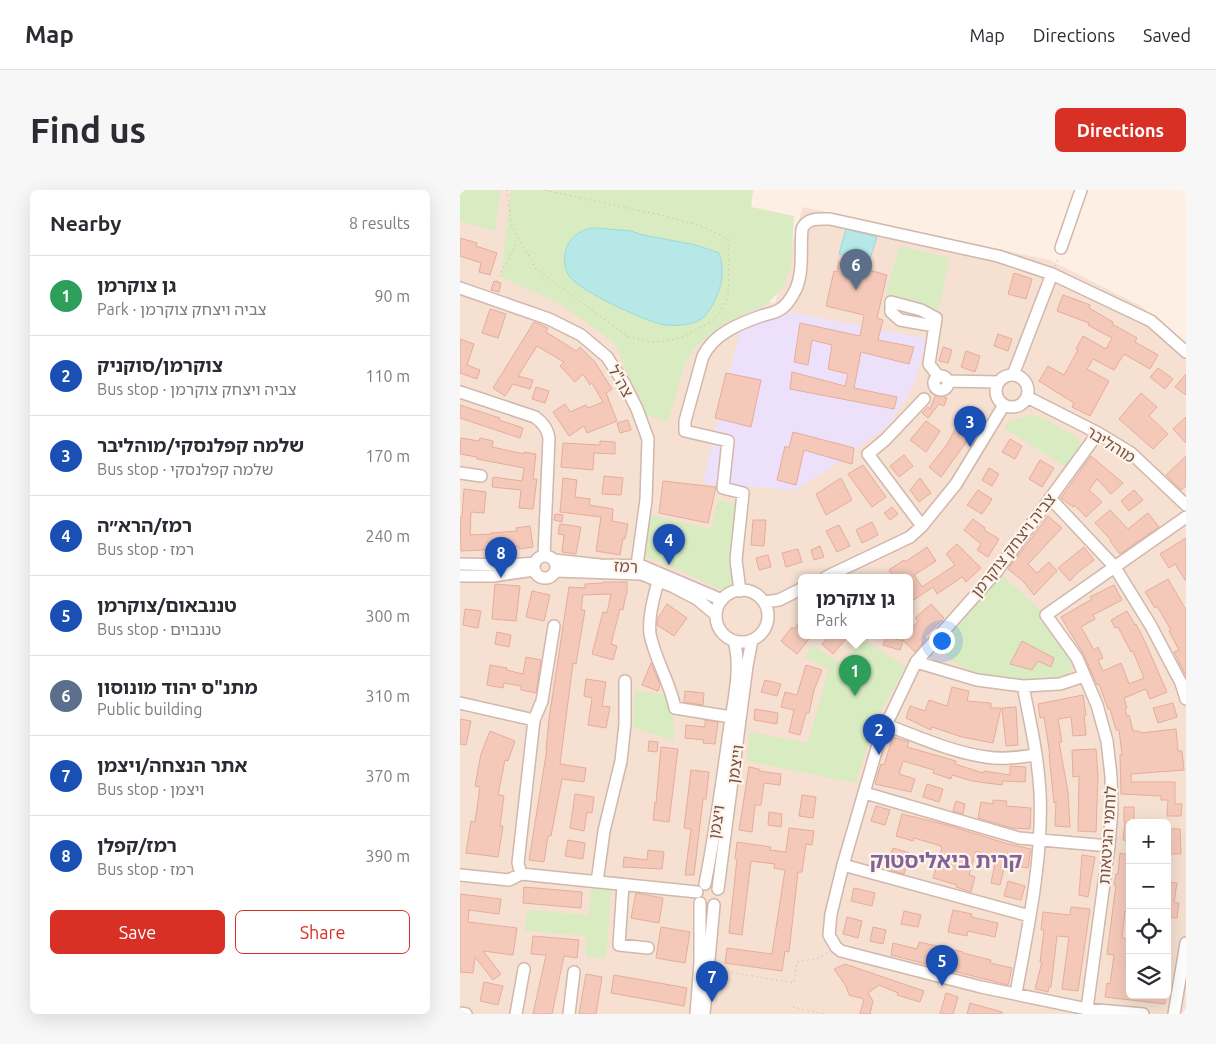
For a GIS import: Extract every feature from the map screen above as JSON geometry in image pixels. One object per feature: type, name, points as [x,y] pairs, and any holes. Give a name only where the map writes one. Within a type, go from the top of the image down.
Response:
[{"type":"street","points":[[1061,248],[1081,190]]},
{"type":"street","points":[[740,591],[736,560],[743,493],[723,488],[728,441],[685,431],[687,410],[703,356],[708,346],[734,327],[779,310],[791,298],[800,273],[804,224],[815,219],[830,220],[998,256],[1052,274],[1151,321],[1186,352]]},
{"type":"street","points":[[1013,375],[1052,274]]},
{"type":"street","name":"צה\"ל","points":[[460,288],[550,319],[581,335],[607,357],[624,382],[637,409],[648,439],[646,500],[637,565]]},
{"type":"street","points":[[936,322],[929,364],[944,382],[998,385],[1008,376],[1013,375],[1018,376],[1025,383],[1027,397],[1020,405],[1004,404],[998,398],[998,385]]},
{"type":"street","points":[[460,392],[535,416],[543,423],[547,430],[549,438],[545,564]]},
{"type":"street","name":"מוהליבר","points":[[1027,397],[1098,433],[1131,453],[1186,505]]},
{"type":"street","points":[[922,526],[868,454],[885,440],[924,399]]},
{"type":"street","points":[[832,574],[910,537],[922,526],[956,484],[1004,404]]},
{"type":"street","name":"צביה ויצחק צוקרמן","points":[[836,947],[829,935],[831,914],[843,865],[877,748],[916,662],[998,571],[1098,433]]},
{"type":"street","points":[[460,473],[481,476]]},
{"type":"street","points":[[1050,498],[1114,566],[1152,626],[1181,684],[1186,699]]},
{"type":"street","points":[[1114,566],[1186,517]]},
{"type":"street","name":"רמז","points":[[460,564],[637,565],[654,570],[722,600]]},
{"type":"street","name":"רמז","points":[[460,576],[493,576],[545,564],[641,574],[698,599],[716,615]]},
{"type":"street","name":"לוחמי הגיטאות","points":[[1087,1009],[1110,846],[1112,784],[1107,741],[1097,705],[1076,658],[1046,615],[1114,566]]},
{"type":"street","points":[[658,581],[652,607],[650,633],[676,708],[731,717]]},
{"type":"street","points":[[766,607],[798,590]]},
{"type":"street","points":[[740,591],[756,594],[766,607],[766,627],[752,640],[742,642],[734,641],[722,633],[718,626],[716,615],[718,605],[722,600],[729,594],[740,591]]},
{"type":"street","points":[[521,874],[518,863],[534,720],[542,701],[554,626]]},
{"type":"street","name":"וייצמן","points":[[714,905],[720,896],[718,889],[752,640]]},
{"type":"street","name":"ויצמן","points":[[696,1014],[700,963],[701,893],[713,842],[731,717],[738,654],[734,641]]},
{"type":"street","points":[[916,662],[977,680],[1023,686],[1060,684],[1084,676]]},
{"type":"street","points":[[598,882],[604,831],[621,762],[625,724],[624,681]]},
{"type":"street","points":[[1016,993],[1030,916],[1040,841],[1040,792],[1036,755],[1023,686]]},
{"type":"street","points":[[460,702],[534,720]]},
{"type":"street","points":[[886,725],[960,752],[988,758],[1036,755]]},
{"type":"street","points":[[865,793],[1019,838],[1110,846]]},
{"type":"street","points":[[843,865],[1030,916]]},
{"type":"street","points":[[460,875],[509,880],[521,874],[701,893],[712,884],[718,889]]},
{"type":"street","points":[[623,885],[619,945],[648,948]]},
{"type":"street","points":[[701,893],[707,907],[714,905],[704,1014]]},
{"type":"street","points":[[1174,1014],[1186,943]]},
{"type":"street","points":[[836,947],[841,951],[921,972],[1087,1009],[1143,1014]]},
{"type":"street","points":[[516,1014],[524,969]]},
{"type":"street","points":[[569,1014],[574,972]]},
{"type":"street","points":[[460,1013],[466,1014]]},
{"type":"path","points":[[507,190],[511,224],[536,269],[627,336],[650,342],[667,341],[682,337],[711,322],[719,315],[728,296],[730,272],[728,239],[704,227],[665,216],[544,190]]},
{"type":"path","points":[[489,298],[518,236]]},
{"type":"path","points":[[1052,274],[1061,248]]},
{"type":"path","points":[[709,969],[794,983],[797,962],[819,958],[836,947]]},
{"type":"path","points":[[793,1007],[824,1014]]},
{"type":"shaded area","points":[[460,190],[511,190],[513,218],[743,297],[775,303],[803,207],[1049,260],[1141,306],[1186,345],[1186,1014],[460,1014]]},
{"type":"shaded area","points":[[746,306],[779,310],[927,339],[914,384],[890,424],[839,462],[796,490],[703,483]]},
{"type":"green space","points":[[460,190],[500,190],[495,231],[460,221]]},
{"type":"green space","points":[[511,190],[753,190],[751,207],[794,216],[791,265],[783,288],[766,305],[724,323],[696,346],[685,363],[668,421],[645,415],[615,343],[559,303],[501,277]]},
{"type":"green space","points":[[899,246],[949,258],[939,309],[886,295]]},
{"type":"green space","points":[[1032,415],[1045,419],[1079,439],[1079,450],[1066,467],[1004,428],[1009,422]]},
{"type":"green space","points":[[718,500],[738,505],[735,587],[723,591],[676,568],[644,556],[650,515],[711,529]]},
{"type":"green space","points":[[997,571],[1046,615],[1077,658],[1071,670],[1060,684],[1000,683],[968,670],[952,661],[939,648],[940,635]]},
{"type":"green space","points":[[864,640],[905,667],[875,722],[856,783],[747,761],[749,732],[808,743],[829,669],[804,657],[813,645],[840,664]]},
{"type":"green space","points":[[635,690],[664,695],[673,708],[674,741],[633,727]]},
{"type":"green space","points":[[591,888],[611,890],[606,958],[586,956],[587,936],[525,931],[527,910],[589,915]]},
{"type":"water","points":[[596,228],[631,231],[696,245],[719,253],[722,273],[719,291],[706,315],[698,321],[680,325],[656,323],[599,298],[576,283],[566,271],[564,257],[566,250],[569,243],[578,233]]},
{"type":"water","points":[[846,229],[877,237],[869,262],[839,254]]},
{"type":"building","points":[[460,238],[477,243],[476,246],[497,253],[490,275],[479,272],[481,263],[460,256]]},
{"type":"building","points":[[839,262],[887,275],[877,318],[883,320],[878,340],[914,347],[909,364],[861,352],[854,388],[897,397],[894,409],[790,389],[792,372],[845,386],[848,374],[828,369],[832,345],[812,340],[808,365],[794,362],[800,323],[860,336],[864,315],[826,306],[834,271],[837,272]]},
{"type":"building","points":[[1014,273],[1032,279],[1026,299],[1008,294]]},
{"type":"building","points":[[494,281],[501,283],[499,292],[491,290]]},
{"type":"building","points":[[1063,295],[1090,305],[1089,308],[1137,338],[1135,342],[1158,355],[1150,369],[1124,354],[1114,370],[1093,359],[1087,369],[1109,381],[1090,416],[1072,407],[1074,403],[1039,381],[1048,366],[1064,375],[1078,350],[1076,349],[1083,336],[1106,349],[1112,338],[1088,325],[1089,323],[1057,311]]},
{"type":"building","points":[[490,309],[506,314],[498,338],[482,333]]},
{"type":"building","points":[[534,322],[548,328],[546,332],[576,351],[580,347],[595,362],[612,389],[606,393],[617,421],[587,433],[584,426],[569,436],[553,412],[565,404],[570,412],[586,405],[588,408],[603,402],[592,383],[590,385],[583,374],[575,382],[560,366],[564,362],[537,346],[518,376],[533,380],[530,389],[513,384],[505,396],[493,388]]},
{"type":"building","points":[[998,334],[1012,339],[1008,351],[994,346]]},
{"type":"building","points":[[460,339],[474,344],[467,365],[480,370],[477,379],[460,373]]},
{"type":"building","points":[[943,347],[952,350],[948,363],[939,361]]},
{"type":"building","points":[[966,351],[980,356],[975,372],[961,367]]},
{"type":"building","points":[[1158,368],[1173,379],[1165,389],[1150,377]]},
{"type":"building","points":[[726,373],[761,380],[751,427],[715,418]]},
{"type":"building","points":[[1186,374],[1186,395],[1175,387]]},
{"type":"building","points":[[536,387],[549,391],[545,403],[532,399]]},
{"type":"building","points":[[1141,393],[1157,407],[1149,416],[1168,434],[1153,449],[1119,419]]},
{"type":"building","points":[[936,394],[947,398],[944,406],[939,404],[928,418],[922,413],[928,407],[930,409]]},
{"type":"building","points":[[460,405],[500,418],[499,420],[523,428],[520,438],[460,418]]},
{"type":"building","points":[[966,416],[975,421],[967,435],[970,437],[941,477],[929,467],[946,446],[956,428],[959,430]]},
{"type":"building","points":[[1186,417],[1186,443],[1173,429]]},
{"type":"building","points":[[628,420],[631,430],[620,433],[617,423]]},
{"type":"building","points":[[926,421],[940,431],[926,452],[910,440]]},
{"type":"building","points":[[793,432],[854,448],[852,464],[804,450],[796,485],[777,480],[785,446],[789,448]]},
{"type":"building","points":[[461,438],[479,441],[480,438],[493,441],[492,447],[524,454],[524,452],[536,454],[533,479],[537,479],[533,509],[519,508],[521,490],[492,487],[493,477],[522,481],[524,468],[460,454]]},
{"type":"building","points":[[1010,439],[1022,446],[1015,459],[1002,452]]},
{"type":"building","points":[[600,441],[615,442],[615,454],[594,453],[593,470],[561,467],[563,443],[600,445]]},
{"type":"building","points":[[904,455],[913,466],[899,477],[890,466]]},
{"type":"building","points":[[1091,456],[1123,483],[1111,494],[1097,479],[1089,490],[1102,502],[1086,517],[1074,505],[1073,507],[1061,498]]},
{"type":"building","points":[[1186,456],[1186,486],[1181,490],[1166,475]]},
{"type":"building","points":[[1040,460],[1054,468],[1042,487],[1029,479]]},
{"type":"building","points":[[863,465],[886,497],[872,507],[848,474]]},
{"type":"building","points":[[989,468],[999,474],[992,486],[982,480]]},
{"type":"building","points":[[604,476],[623,478],[621,495],[602,494]]},
{"type":"building","points":[[563,478],[577,480],[575,497],[590,499],[589,505],[613,509],[612,521],[628,524],[620,555],[596,551],[601,517],[560,512]]},
{"type":"building","points":[[841,478],[852,500],[826,515],[816,494]]},
{"type":"building","points":[[920,478],[931,493],[919,502],[910,490]]},
{"type":"building","points":[[663,481],[716,487],[708,523],[659,513]]},
{"type":"building","points":[[464,489],[486,492],[484,513],[471,512],[470,535],[517,531],[516,528],[530,526],[533,547],[519,549],[519,546],[461,551],[460,517],[462,517]]},
{"type":"building","points":[[978,490],[992,499],[982,514],[967,505]]},
{"type":"building","points":[[1134,490],[1143,500],[1129,511],[1121,501]]},
{"type":"building","points":[[892,507],[898,514],[890,520],[884,513]]},
{"type":"building","points":[[1110,510],[1128,529],[1148,513],[1159,527],[1120,554],[1111,540],[1095,523]]},
{"type":"building","points":[[555,514],[563,515],[562,522],[554,520]]},
{"type":"building","points":[[1048,516],[1062,528],[1028,564],[1037,573],[1049,562],[1057,571],[1034,595],[1023,581],[1008,569]]},
{"type":"building","points":[[973,519],[985,528],[984,530],[999,539],[988,557],[977,550],[981,544],[964,530]]},
{"type":"building","points":[[753,520],[766,520],[764,546],[751,545]]},
{"type":"building","points":[[872,522],[878,535],[862,543],[856,530]]},
{"type":"building","points":[[560,524],[581,527],[576,554],[562,552],[564,535],[558,534]]},
{"type":"building","points":[[839,525],[850,546],[837,552],[826,531]]},
{"type":"building","points":[[1186,538],[1186,581],[1175,564],[1169,568],[1160,554]]},
{"type":"building","points":[[957,544],[981,568],[966,582],[962,577],[937,594],[933,587],[913,600],[913,574],[892,574],[889,570],[927,547],[936,561],[914,575],[922,587],[955,565],[946,554]]},
{"type":"building","points":[[820,546],[824,557],[814,560],[811,550]]},
{"type":"building","points":[[1084,547],[1094,560],[1070,581],[1058,568]]},
{"type":"building","points":[[798,549],[802,562],[786,567],[782,553]]},
{"type":"building","points":[[768,555],[771,567],[759,570],[756,558]]},
{"type":"building","points":[[1168,579],[1186,610],[1186,676],[1174,652],[1179,650],[1169,631],[1171,630],[1157,606],[1155,608],[1145,592]]},
{"type":"building","points":[[627,582],[627,594],[623,610],[620,609],[611,644],[617,646],[613,660],[592,654],[603,612],[607,613],[611,594],[583,595],[581,610],[585,610],[576,664],[573,663],[560,764],[586,768],[584,782],[562,779],[551,836],[548,836],[544,862],[529,860],[547,749],[549,719],[569,587],[585,588],[585,584]]},
{"type":"building","points":[[495,584],[520,586],[516,621],[492,619]]},
{"type":"building","points":[[1114,585],[1122,600],[1093,615],[1095,619],[1081,627],[1094,650],[1098,647],[1103,658],[1098,660],[1103,671],[1121,663],[1129,684],[1144,678],[1133,651],[1131,652],[1118,627],[1115,628],[1111,620],[1127,611],[1136,624],[1167,692],[1150,699],[1146,689],[1124,698],[1127,716],[1129,715],[1133,731],[1139,731],[1140,733],[1176,729],[1178,751],[1182,751],[1184,770],[1131,774],[1131,782],[1175,782],[1175,804],[1182,804],[1181,816],[1167,816],[1168,800],[1161,800],[1161,796],[1121,794],[1120,755],[1122,755],[1119,730],[1116,730],[1110,709],[1108,709],[1099,684],[1097,685],[1084,655],[1061,617],[1092,599],[1090,597]]},
{"type":"building","points":[[532,591],[550,595],[544,621],[526,617]]},
{"type":"building","points":[[667,604],[687,618],[674,636],[657,625],[658,618]]},
{"type":"building","points":[[931,604],[944,618],[924,637],[926,639],[915,652],[902,639],[913,639],[913,626],[919,621],[915,618]]},
{"type":"building","points":[[465,609],[481,611],[478,628],[463,625]]},
{"type":"building","points":[[798,624],[798,639],[809,639],[797,654],[781,641],[792,627],[794,629]]},
{"type":"building","points":[[497,632],[511,635],[509,647],[495,644]]},
{"type":"building","points":[[826,639],[846,639],[833,654],[822,644]]},
{"type":"building","points":[[885,639],[903,641],[900,650],[883,645]]},
{"type":"building","points":[[1022,641],[1054,658],[1051,667],[1038,661],[1032,670],[1010,664]]},
{"type":"building","points":[[526,657],[541,660],[536,693],[521,690],[521,686],[504,683],[503,688],[487,685],[490,665],[507,668],[506,670],[523,674]]},
{"type":"building","points":[[651,663],[660,685],[658,691],[642,685]]},
{"type":"building","points":[[806,665],[822,670],[800,735],[789,732],[794,710],[781,707],[785,692],[797,695]]},
{"type":"building","points":[[586,679],[606,682],[602,706],[610,707],[606,728],[588,725],[592,698],[584,696]]},
{"type":"building","points":[[765,680],[781,684],[777,696],[761,692]]},
{"type":"building","points":[[952,687],[969,691],[967,701],[991,703],[991,708],[1001,708],[993,743],[962,737],[932,727],[931,730],[906,718],[910,706],[925,711],[929,700],[947,706]]},
{"type":"building","points":[[685,691],[704,693],[703,705],[684,702]]},
{"type":"building","points":[[1083,695],[1086,735],[1073,736],[1071,717],[1058,719],[1062,742],[1059,742],[1068,792],[1070,827],[1055,826],[1056,802],[1054,803],[1050,755],[1044,717],[1040,718],[1038,704]]},
{"type":"building","points":[[1173,703],[1177,717],[1158,723],[1153,708]]},
{"type":"building","points":[[1016,707],[1018,745],[1006,746],[1002,708]]},
{"type":"building","points":[[755,709],[778,713],[777,724],[754,720]]},
{"type":"building","points":[[460,719],[471,721],[466,745],[460,744]]},
{"type":"building","points":[[705,720],[718,722],[715,744],[703,743],[704,740],[685,738],[686,725],[705,727]]},
{"type":"building","points":[[490,731],[515,741],[508,761],[505,760],[498,795],[504,796],[500,826],[503,826],[498,857],[466,853],[471,821],[475,822],[480,787],[475,786],[481,754]]},
{"type":"building","points":[[893,737],[909,742],[907,747],[956,761],[955,764],[983,773],[984,771],[1010,775],[1010,766],[1026,767],[1025,782],[1003,781],[1002,785],[972,781],[952,775],[951,779],[933,773],[934,770],[903,761],[899,774],[915,779],[911,792],[875,784],[881,764],[884,765]]},
{"type":"building","points":[[649,741],[658,742],[657,752],[648,751]]},
{"type":"building","points":[[661,747],[678,749],[669,822],[653,820]]},
{"type":"building","points":[[1096,749],[1098,775],[1096,832],[1078,831],[1079,776],[1073,777],[1072,750]]},
{"type":"building","points":[[749,767],[759,769],[759,771],[781,774],[780,785],[764,783],[761,805],[755,805],[752,832],[739,830]]},
{"type":"building","points":[[691,770],[709,772],[706,799],[703,799],[694,875],[685,875],[691,829],[684,828]]},
{"type":"building","points":[[927,784],[943,789],[939,802],[923,797]]},
{"type":"building","points":[[575,794],[594,797],[592,813],[587,812],[584,831],[570,828]]},
{"type":"building","points":[[802,795],[816,797],[813,818],[799,816]]},
{"type":"building","points":[[993,800],[1007,801],[1006,806],[1031,808],[1030,829],[1012,828],[978,818],[981,802],[993,804]]},
{"type":"building","points":[[956,801],[965,804],[963,814],[953,811]]},
{"type":"building","points":[[876,806],[890,810],[885,825],[871,821]]},
{"type":"building","points":[[1124,807],[1134,807],[1134,819],[1126,819],[1126,840],[1123,840]]},
{"type":"building","points":[[769,812],[782,814],[781,827],[768,825]]},
{"type":"building","points":[[902,814],[1031,849],[1028,868],[1005,864],[1000,885],[991,883],[995,864],[986,862],[988,855],[976,851],[969,875],[975,877],[971,892],[956,887],[957,885],[933,878],[942,848],[941,846],[914,838],[913,841],[896,836]]},
{"type":"building","points":[[789,828],[814,831],[812,845],[806,844],[802,872],[798,872],[789,952],[785,951],[782,971],[725,963],[727,948],[772,954],[785,870],[774,868],[775,864],[751,861],[742,935],[729,933],[737,842],[771,847],[770,850],[786,852]]},
{"type":"building","points":[[1171,829],[1180,829],[1181,854],[1171,854]]},
{"type":"building","points":[[568,840],[585,843],[583,859],[565,856]]},
{"type":"building","points":[[893,848],[910,853],[904,874],[886,869]]},
{"type":"building","points":[[648,850],[664,852],[662,869],[623,867],[624,857],[647,860]]},
{"type":"building","points":[[1120,853],[1126,854],[1126,911],[1122,938],[1126,939],[1126,999],[1166,999],[1165,1004],[1105,997],[1107,983],[1110,984],[1114,955],[1107,954],[1116,885],[1114,885],[1116,874],[1118,874]]},
{"type":"building","points":[[1082,855],[1095,857],[1088,897],[1079,895]]},
{"type":"building","points":[[1008,881],[1025,886],[1021,900],[1004,896]]},
{"type":"building","points":[[1171,882],[1177,883],[1174,902],[1179,903],[1177,918],[1171,917]]},
{"type":"building","points":[[524,887],[582,892],[581,908],[523,903]]},
{"type":"building","points":[[854,888],[875,893],[872,906],[851,901]]},
{"type":"building","points":[[636,893],[663,898],[659,923],[631,918]]},
{"type":"building","points":[[460,894],[501,899],[499,914],[469,910],[468,922],[517,928],[513,955],[483,951],[501,974],[493,980],[475,957],[473,973],[460,972]]},
{"type":"building","points":[[1071,907],[1090,909],[1078,991],[1062,989],[1069,937],[1057,936],[1051,987],[1049,987],[1048,992],[1035,989],[1042,962],[1040,962],[1044,930],[1041,930],[1043,912],[1070,915]]},
{"type":"building","points":[[953,910],[972,914],[971,917],[998,923],[995,937],[968,931],[967,936],[948,932]]},
{"type":"building","points":[[904,911],[921,915],[918,927],[901,924]]},
{"type":"building","points":[[847,917],[862,921],[858,938],[843,934]]},
{"type":"building","points":[[661,927],[690,932],[685,963],[656,958]]},
{"type":"building","points":[[873,927],[886,930],[883,944],[870,941]]},
{"type":"building","points":[[533,936],[579,940],[577,958],[564,956],[552,1014],[533,1014],[546,955],[531,954]]},
{"type":"building","points":[[919,942],[963,952],[991,960],[990,963],[1012,968],[1008,985],[891,955],[893,943],[917,949]]},
{"type":"building","points":[[845,964],[924,991],[920,1002],[897,995],[898,993],[879,985],[868,993],[873,1001],[870,1014],[860,1014],[864,999],[849,995],[846,986],[834,969]]},
{"type":"building","points":[[586,974],[602,977],[596,1014],[579,1014]]},
{"type":"building","points":[[614,975],[687,988],[684,1006],[611,993]]},
{"type":"building","points":[[484,982],[503,986],[498,1005],[480,1001]]},
{"type":"building","points":[[946,993],[958,997],[953,1014],[940,1014]]},
{"type":"building","points":[[970,1003],[1002,1012],[1002,1014],[967,1014]]},
{"type":"place","name":"מתנ\"ס יהוד מונוסון","points":[[856,290]]},
{"type":"place","name":"שלמה קפלנסקי/מוהליבר","points":[[970,447]]},
{"type":"place","name":"רמז/הרא״ה","points":[[669,565]]},
{"type":"place","name":"רמז/קפלן","points":[[501,578]]},
{"type":"place","name":"גן צוקרמן","points":[[855,696]]},
{"type":"place","name":"צוקרמן/סוקניק","points":[[879,755]]},
{"type":"place","name":"טננבאום/צוקרמן","points":[[942,986]]},
{"type":"place","name":"אתר הנצחה/ויצמן","points":[[712,1002]]},
{"type":"district","name":"קרית ביאליסטוק","points":[[946,860]]}]
